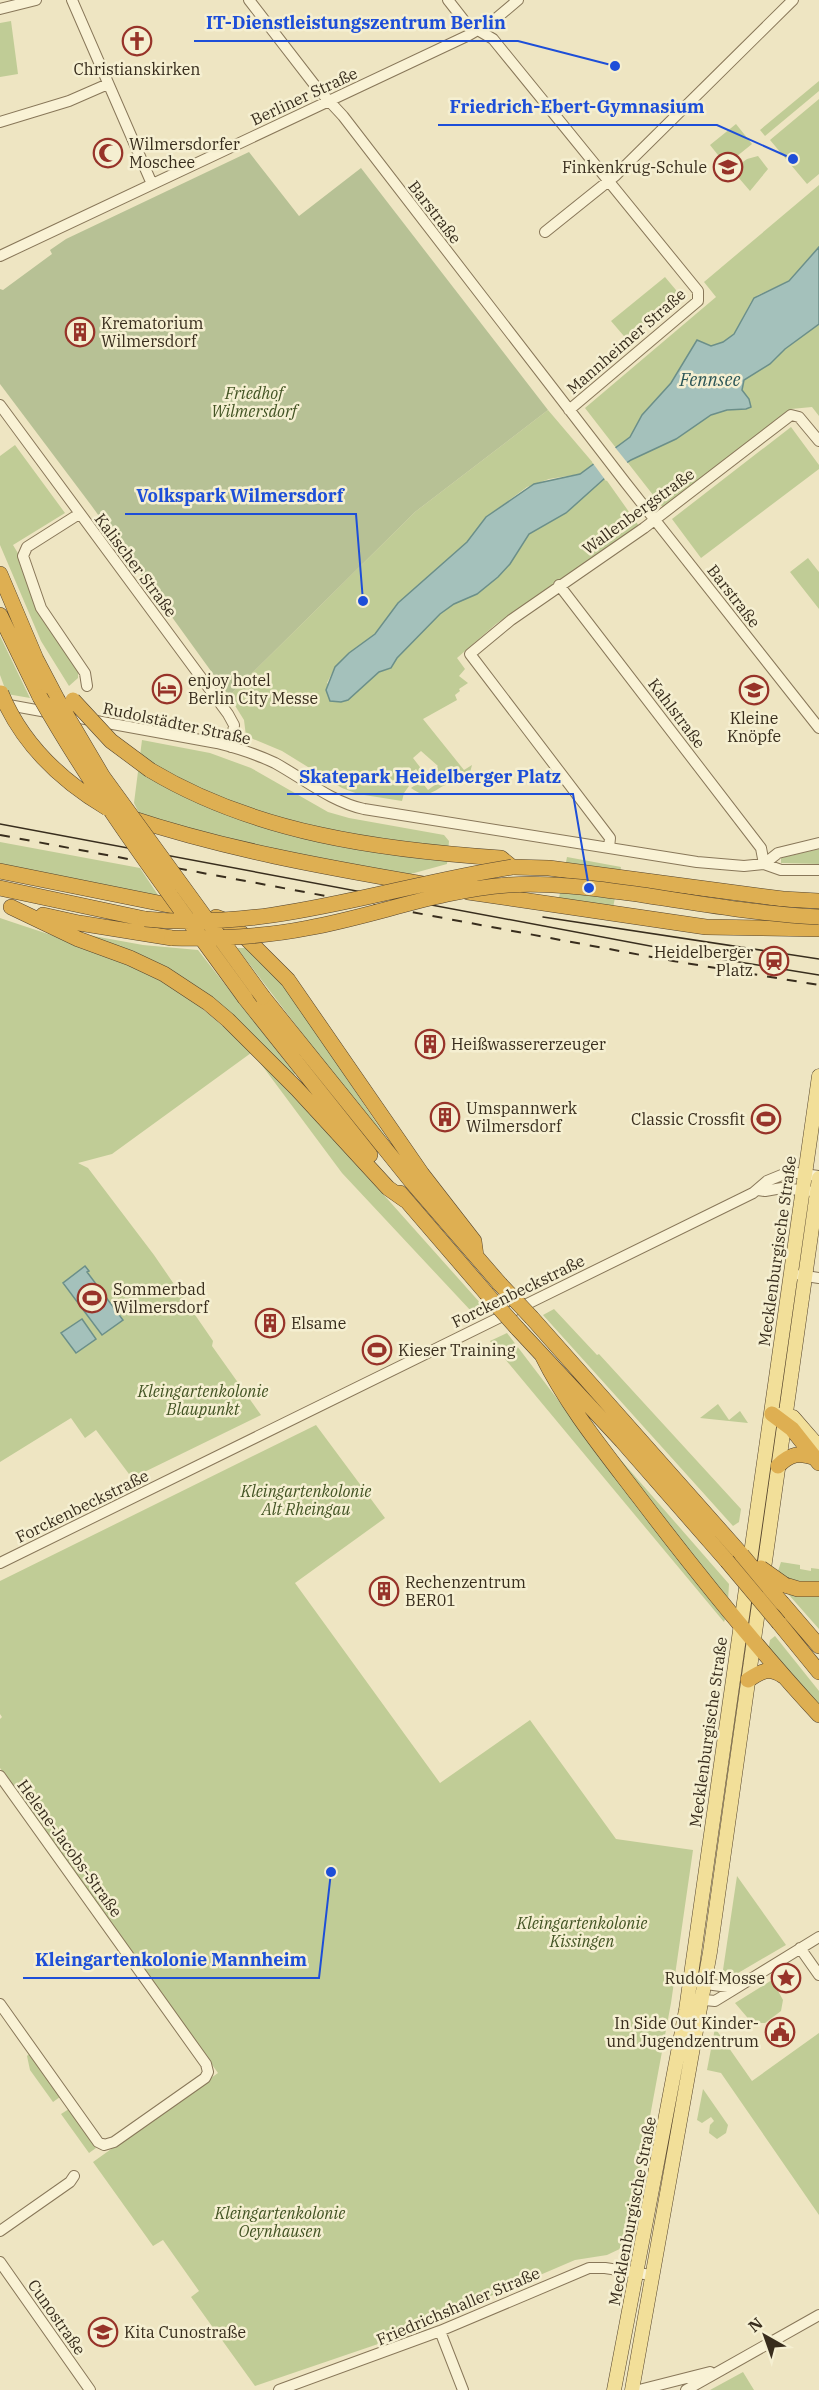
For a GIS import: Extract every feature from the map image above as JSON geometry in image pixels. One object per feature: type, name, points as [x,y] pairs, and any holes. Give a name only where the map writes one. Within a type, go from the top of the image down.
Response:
[{"type":"highway","points":[[0,574],[36,660],[110,786],[263,997],[411,1182],[730,1541],[819,1646]]},
{"type":"highway","points":[[0,615],[40,697],[64,739],[124,831],[246,998],[405,1200],[727,1561],[819,1672]]},
{"type":"highway","points":[[36,660],[111,741],[150,770],[221,807],[277,825],[372,844],[501,858],[512,867]]},
{"type":"highway","points":[[0,696],[13,719],[45,761],[86,796],[126,816],[195,837],[345,871],[527,902],[706,927],[819,929]]},
{"type":"highway","points":[[0,888],[146,919],[181,922],[214,922],[278,916],[512,867],[549,868],[783,899],[819,901]]},
{"type":"highway","points":[[0,871],[195,910],[224,920],[241,933],[288,980],[416,1165],[474,1241],[476,1256]]},
{"type":"highway","points":[[6,905],[79,923],[172,938],[238,938],[272,934],[309,928],[450,893],[529,884],[572,885],[709,905],[819,917]]},
{"type":"highway","points":[[6,905],[78,939],[130,958],[164,974],[208,1003],[297,1089],[388,1188],[405,1200]]},
{"type":"highway","points":[[542,1355],[558,1388],[678,1548],[740,1623],[755,1632],[787,1678],[819,1714]]},
{"type":"highway","points":[[781,1418],[818,1456]]},
{"type":"highway","points":[[778,1466],[795,1454],[818,1456]]},
{"type":"highway","points":[[742,1556],[785,1585],[798,1589],[819,1589]]},
{"type":"highway","points":[[748,1680],[767,1670],[778,1672],[787,1678]]},
{"type":"main road","name":"Mecklenburgische Straße","points":[[632,2390],[644,2274],[687,1998],[740,1623],[794,1359],[805,1276],[793,1256],[819,1076]]},
{"type":"main road","name":"Mecklenburgische Straße","points":[[614,2390],[644,2274],[704,1984],[778,1466],[781,1418],[779,1357],[805,1276],[813,1260],[818,1182]]},
{"type":"main road","points":[[779,1357],[794,1359]]},
{"type":"street","points":[[0,9],[36,0]]},
{"type":"street","points":[[72,0],[152,184]]},
{"type":"street","name":"Barstraße","points":[[249,0],[317,88],[330,100],[625,482],[819,728]]},
{"type":"street","name":"Mannheimer Straße","points":[[448,0],[464,20],[493,39],[698,291],[698,301],[569,410]]},
{"type":"street","name":"Berliner Straße","points":[[0,256],[479,30],[518,0]]},
{"type":"street","points":[[545,232],[609,181],[793,0]]},
{"type":"street","points":[[0,122],[59,104],[108,84]]},
{"type":"street","name":"Kalischer Straße","points":[[0,405],[228,714],[234,725],[231,747]]},
{"type":"street","name":"Wallenbergstraße","points":[[609,848],[610,838],[470,654],[559,585],[655,520],[791,415],[799,417],[819,441]]},
{"type":"street","points":[[79,513],[27,547],[23,556],[41,608],[85,673],[87,686]]},
{"type":"street","name":"Kahlstraße","points":[[559,585],[761,848],[764,864]]},
{"type":"street","name":"Rudolstädter Straße","points":[[0,696],[231,747],[262,757],[356,807],[716,865],[764,864],[781,870],[819,870]]},
{"type":"street","name":"Rudolstädter Straße","points":[[764,864],[778,853],[819,843]]},
{"type":"street","name":"Forckenbeckstraße","points":[[0,1563],[758,1190],[767,1181],[789,1172],[804,1174],[818,1182]]},
{"type":"street","name":"Forckenbeckstraße","points":[[758,1190],[782,1188],[802,1190],[818,1182]]},
{"type":"street","points":[[793,1256],[813,1260]]},
{"type":"street","name":"Helene-Jacobs-Straße","points":[[0,1776],[206,2064],[208,2072],[205,2078],[114,2142],[104,2145],[98,2142],[0,2004]]},
{"type":"street","points":[[687,1998],[715,2001],[819,1937]]},
{"type":"street","points":[[800,1948],[819,1975]]},
{"type":"street","points":[[689,1982],[728,1987],[743,1984]]},
{"type":"street","points":[[0,2231],[70,2182],[74,2176]]},
{"type":"street","name":"Cunostraße","points":[[0,2262],[90,2390]]},
{"type":"street","name":"Friedrichshaller Straße","points":[[279,2390],[440,2331],[589,2268],[606,2268],[644,2274]]},
{"type":"street","points":[[686,2390],[819,2315]]},
{"type":"street","points":[[440,2331],[463,2390]]},
{"type":"street","points":[[639,2390],[719,2370]]},
{"type":"green space","points":[[11,21],[18,74],[0,77],[0,23]]},
{"type":"green space","points":[[819,81],[819,91],[765,136],[760,130]]},
{"type":"green space","points":[[819,99],[819,174],[807,184],[770,140]]},
{"type":"green space","points":[[736,124],[752,144],[726,165],[710,145]]},
{"type":"green space","name":"Friedhof Wilmersdorf","points":[[249,152],[299,216],[361,168],[548,410],[415,512],[229,696],[0,384],[0,289],[3,290],[52,254],[50,250],[66,239]]},
{"type":"green space","points":[[758,156],[768,169],[750,191],[732,170],[747,159]]},
{"type":"green space","points":[[819,185],[819,247],[789,281],[758,295],[751,302],[734,334],[723,342],[711,346],[697,340],[671,383],[642,415],[630,437],[616,448],[585,408],[716,297],[704,282]]},
{"type":"green space","points":[[665,277],[681,296],[650,317],[629,342],[611,321]]},
{"type":"green space","points":[[819,324],[819,416],[812,407],[791,409],[664,509],[628,463],[642,453],[676,439],[712,415],[751,407],[742,390],[744,380],[770,364],[785,349]]},
{"type":"green space","points":[[548,410],[594,464],[580,474],[549,479],[527,487],[486,517],[467,542],[398,603],[375,634],[335,667],[327,683],[348,700],[379,672],[391,668],[397,658],[440,614],[454,604],[477,594],[498,577],[510,564],[529,534],[566,513],[605,478],[639,526],[496,624],[457,658],[465,669],[459,676],[468,683],[455,695],[457,700],[423,719],[464,770],[472,765],[468,780],[445,785],[428,794],[411,788],[421,781],[428,790],[440,781],[431,772],[438,766],[421,751],[413,758],[423,771],[420,774],[416,769],[404,779],[409,786],[402,801],[358,794],[342,788],[282,751],[246,736],[244,720],[229,696],[415,512]]},
{"type":"green space","points":[[791,427],[819,465],[819,469],[701,558],[672,519]]},
{"type":"green space","points":[[15,445],[65,513],[13,545],[19,555],[19,562],[43,621],[78,669],[78,678],[69,686],[41,641],[0,545],[0,456]]},
{"type":"green space","points":[[808,558],[819,572],[819,609],[790,572]]},
{"type":"green space","points":[[0,636],[30,698],[7,694],[0,675]]},
{"type":"green space","points":[[142,740],[210,753],[251,768],[328,812],[349,818],[444,835],[449,841],[447,864],[407,875],[282,851],[140,815],[134,803]]},
{"type":"green space","points":[[0,842],[140,868],[160,898],[0,864]]},
{"type":"green space","points":[[819,849],[819,864],[781,863],[781,858]]},
{"type":"green space","points":[[567,857],[621,867],[611,918],[557,908]]},
{"type":"green space","name":"Kleingartenkolonie Blaupunkt","points":[[0,918],[85,946],[147,972],[200,1007],[251,1053],[112,1154],[78,1163],[88,1168],[154,1255],[213,1341],[212,1346],[261,1415],[132,1478],[96,1430],[85,1438],[71,1418],[0,1462]]},
{"type":"green space","points":[[88,935],[143,945],[198,950],[295,1074],[293,1076],[229,1013]]},
{"type":"green space","points":[[237,948],[245,948],[271,972],[294,999],[391,1145],[315,1050]]},
{"type":"green space","points":[[258,1060],[325,1129],[482,1305],[471,1311],[342,1173]]},
{"type":"green space","points":[[554,1309],[597,1355],[599,1354],[741,1509],[739,1522],[733,1526],[543,1315]]},
{"type":"green space","points":[[507,1333],[725,1619],[724,1622],[490,1341]]},
{"type":"green space","points":[[718,1404],[729,1420],[740,1411],[748,1423],[700,1418]]},
{"type":"green space","points":[[316,1425],[385,1518],[295,1583],[440,1783],[530,1720],[616,1839],[693,1850],[671,2003],[626,2246],[607,2255],[575,2260],[381,2343],[255,2386],[191,2297],[199,2291],[163,2240],[153,2246],[93,2162],[218,2073],[0,1768],[0,1719],[2,1717],[0,1714],[0,1581]]},
{"type":"green space","points":[[592,1427],[729,1584],[728,1601]]},
{"type":"green space","points":[[781,1562],[800,1565],[800,1569],[811,1571],[811,1568],[819,1569],[819,1585],[808,1586],[777,1574]]},
{"type":"green space","points":[[790,1593],[819,1595],[819,1629],[789,1595]]},
{"type":"green space","points":[[775,1636],[819,1691],[819,1709],[768,1651],[770,1640]]},
{"type":"green space","points":[[737,1876],[786,1945],[733,1976],[723,1970]]},
{"type":"green space","points":[[772,1980],[783,2000],[781,2011],[765,2023],[752,2023],[735,2003]]},
{"type":"green space","points":[[715,2028],[752,2081],[819,2033],[819,2215],[721,2073],[707,2070]]},
{"type":"green space","points":[[29,2054],[60,2097],[53,2102],[30,2070],[27,2056]]},
{"type":"green space","points":[[703,2089],[728,2125],[726,2133],[717,2139],[709,2133],[710,2125],[714,2121],[711,2117],[702,2123],[697,2120]]},
{"type":"green space","points":[[69,2109],[96,2148],[89,2153],[61,2114]]},
{"type":"green space","points":[[743,2372],[754,2390],[710,2390]]},
{"type":"water","name":"Fennsee","points":[[819,247],[819,324],[785,349],[770,364],[744,380],[742,390],[749,399],[751,407],[711,415],[676,439],[631,460],[605,478],[566,513],[529,534],[510,564],[498,577],[477,594],[454,604],[440,614],[397,658],[391,668],[379,672],[348,700],[330,701],[326,690],[335,667],[349,653],[375,634],[398,603],[467,542],[486,517],[534,484],[580,474],[630,437],[642,415],[671,383],[697,340],[711,346],[723,342],[734,334],[754,298],[789,281]]},
{"type":"water","points":[[85,1266],[89,1271],[87,1272],[123,1320],[102,1335],[63,1283]]},
{"type":"water","points":[[82,1319],[96,1339],[76,1353],[61,1333]]},
{"type":"pier","points":[[614,446],[630,466],[606,481],[592,462]]},
{"type":"tram line","points":[[0,824],[714,958],[819,975]]},
{"type":"tram line","points":[[543,917],[819,959]]},
{"type":"railway","points":[[0,835],[673,961],[819,985]]},
{"type":"place","name":"Christianskirken","points":[[137,41]]},
{"type":"place","name":"IT-Dienstleistungszentrum Berlin","points":[[615,66]]},
{"type":"place","name":"Wilmersdorfer Moschee","points":[[108,153]]},
{"type":"place","name":"Friedrich-Ebert-Gymnasium","points":[[793,159]]},
{"type":"place","name":"Finkenkrug-Schule","points":[[728,167]]},
{"type":"place","name":"Krematorium Wilmersdorf","points":[[80,332]]},
{"type":"place","name":"Volkspark Wilmersdorf","points":[[363,601]]},
{"type":"place","name":"enjoy hotel Berlin City Messe","points":[[167,689]]},
{"type":"place","name":"Kleine Knöpfe","points":[[754,690]]},
{"type":"place","name":"Skatepark Heidelberger Platz","points":[[589,888]]},
{"type":"place","name":"Heidelberger Platz","points":[[774,961]]},
{"type":"place","name":"Heißwassererzeuger","points":[[430,1044]]},
{"type":"place","name":"Umspannwerk Wilmersdorf","points":[[445,1117]]},
{"type":"place","name":"Classic Crossfit","points":[[766,1119]]},
{"type":"place","name":"Sommerbad Wilmersdorf","points":[[92,1298]]},
{"type":"place","name":"Elsame","points":[[270,1323]]},
{"type":"place","name":"Kieser Training","points":[[377,1350]]},
{"type":"place","name":"Rechenzentrum BER01","points":[[384,1591]]},
{"type":"place","name":"Kleingartenkolonie Mannheim","points":[[331,1872]]},
{"type":"place","name":"Rudolf Mosse","points":[[786,1978]]},
{"type":"place","name":"In Side Out Kinder- und Jugendzentrum","points":[[780,2032]]},
{"type":"place","name":"Kita Cunostraße","points":[[103,2332]]},
{"type":"park label","name":"Kleingartenkolonie Alt Rheingau","points":[[306,1500]]},
{"type":"park label","name":"Kleingartenkolonie Kissingen","points":[[582,1932]]},
{"type":"park label","name":"Kleingartenkolonie Oeynhausen","points":[[280,2222]]}]
